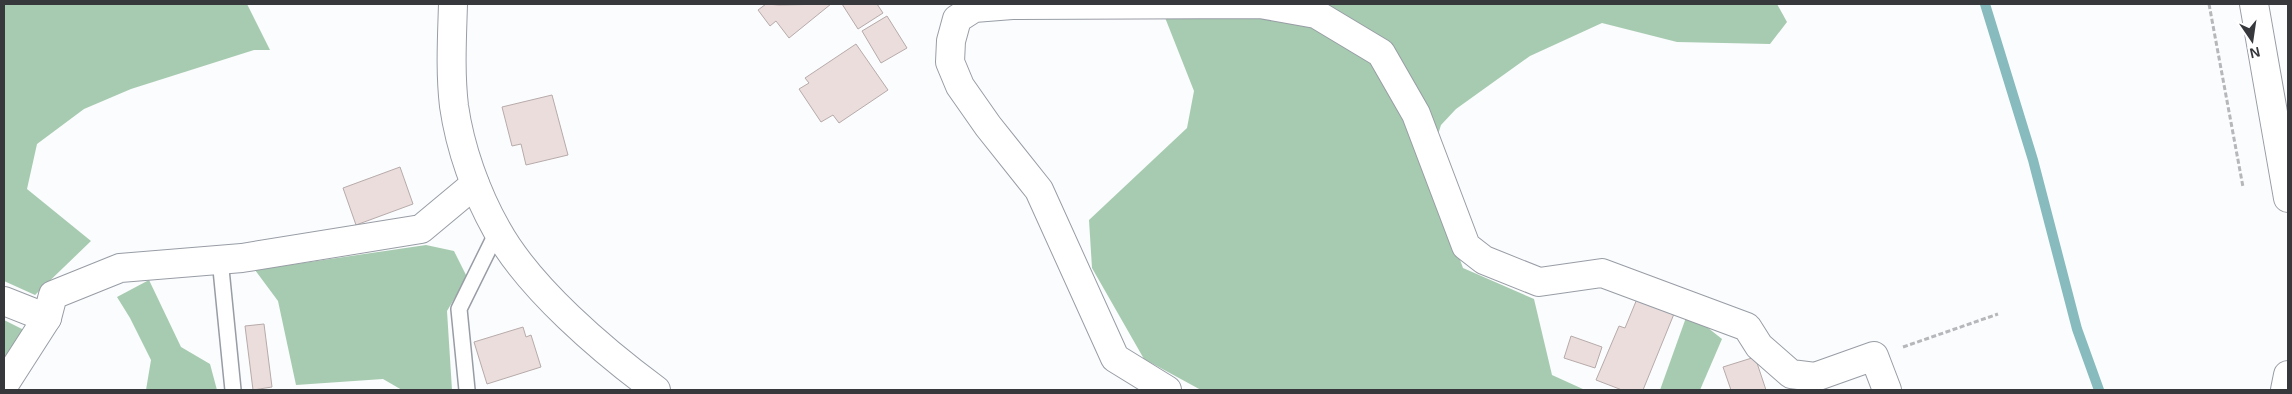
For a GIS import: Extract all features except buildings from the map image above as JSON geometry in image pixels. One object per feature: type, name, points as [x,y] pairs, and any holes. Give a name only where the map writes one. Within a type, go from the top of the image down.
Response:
[{"type":"street","points":[[453,4],[451,70],[455,107],[475,184],[497,232],[537,286],[630,371],[656,390]]},
{"type":"street","points":[[1167,390],[1115,358],[1039,190],[988,126],[960,86],[950,62],[950,41],[957,19],[974,8],[1012,5],[1260,4],[1316,14],[1381,53],[1416,114],[1466,246],[1484,260],[1539,282],[1602,273],[1747,327],[1759,346],[1791,374],[1815,377],[1874,356],[1887,390]]},
{"type":"street","points":[[2254,4],[2288,198]]},
{"type":"street","points":[[4,385],[47,318],[53,295],[120,268],[220,259],[421,229],[475,184]]},
{"type":"street","points":[[4,301],[47,318]]},
{"type":"street","points":[[2285,390],[2288,375]]},
{"type":"lane","points":[[467,390],[459,310],[497,232]]},
{"type":"lane","points":[[220,259],[233,390]]},
{"type":"path","points":[[2208,4],[2243,187]]},
{"type":"path","points":[[1874,356],[1998,314]]},
{"type":"green space","points":[[4,4],[247,4],[270,50],[254,50],[131,89],[84,109],[37,144],[27,189],[91,241],[35,295],[4,281]]},
{"type":"green space","points":[[1165,4],[1777,4],[1787,22],[1770,44],[1677,42],[1602,23],[1530,56],[1456,109],[1441,125],[1427,169],[1463,268],[1534,299],[1552,375],[1585,390],[1201,390],[1144,359],[1092,268],[1089,220],[1187,128],[1194,91],[1164,15]]},
{"type":"green space","points":[[426,245],[454,251],[467,277],[447,311],[452,390],[402,390],[383,379],[296,385],[278,301],[255,270]]},
{"type":"green space","points":[[149,280],[181,347],[210,364],[217,390],[146,390],[151,360],[117,297]]},
{"type":"green space","points":[[1688,312],[1722,339],[1700,390],[1660,390]]},
{"type":"green space","points":[[4,320],[24,330],[4,363]]},
{"type":"waterway","points":[[1985,4],[2033,160],[2077,329],[2099,390]]}]
